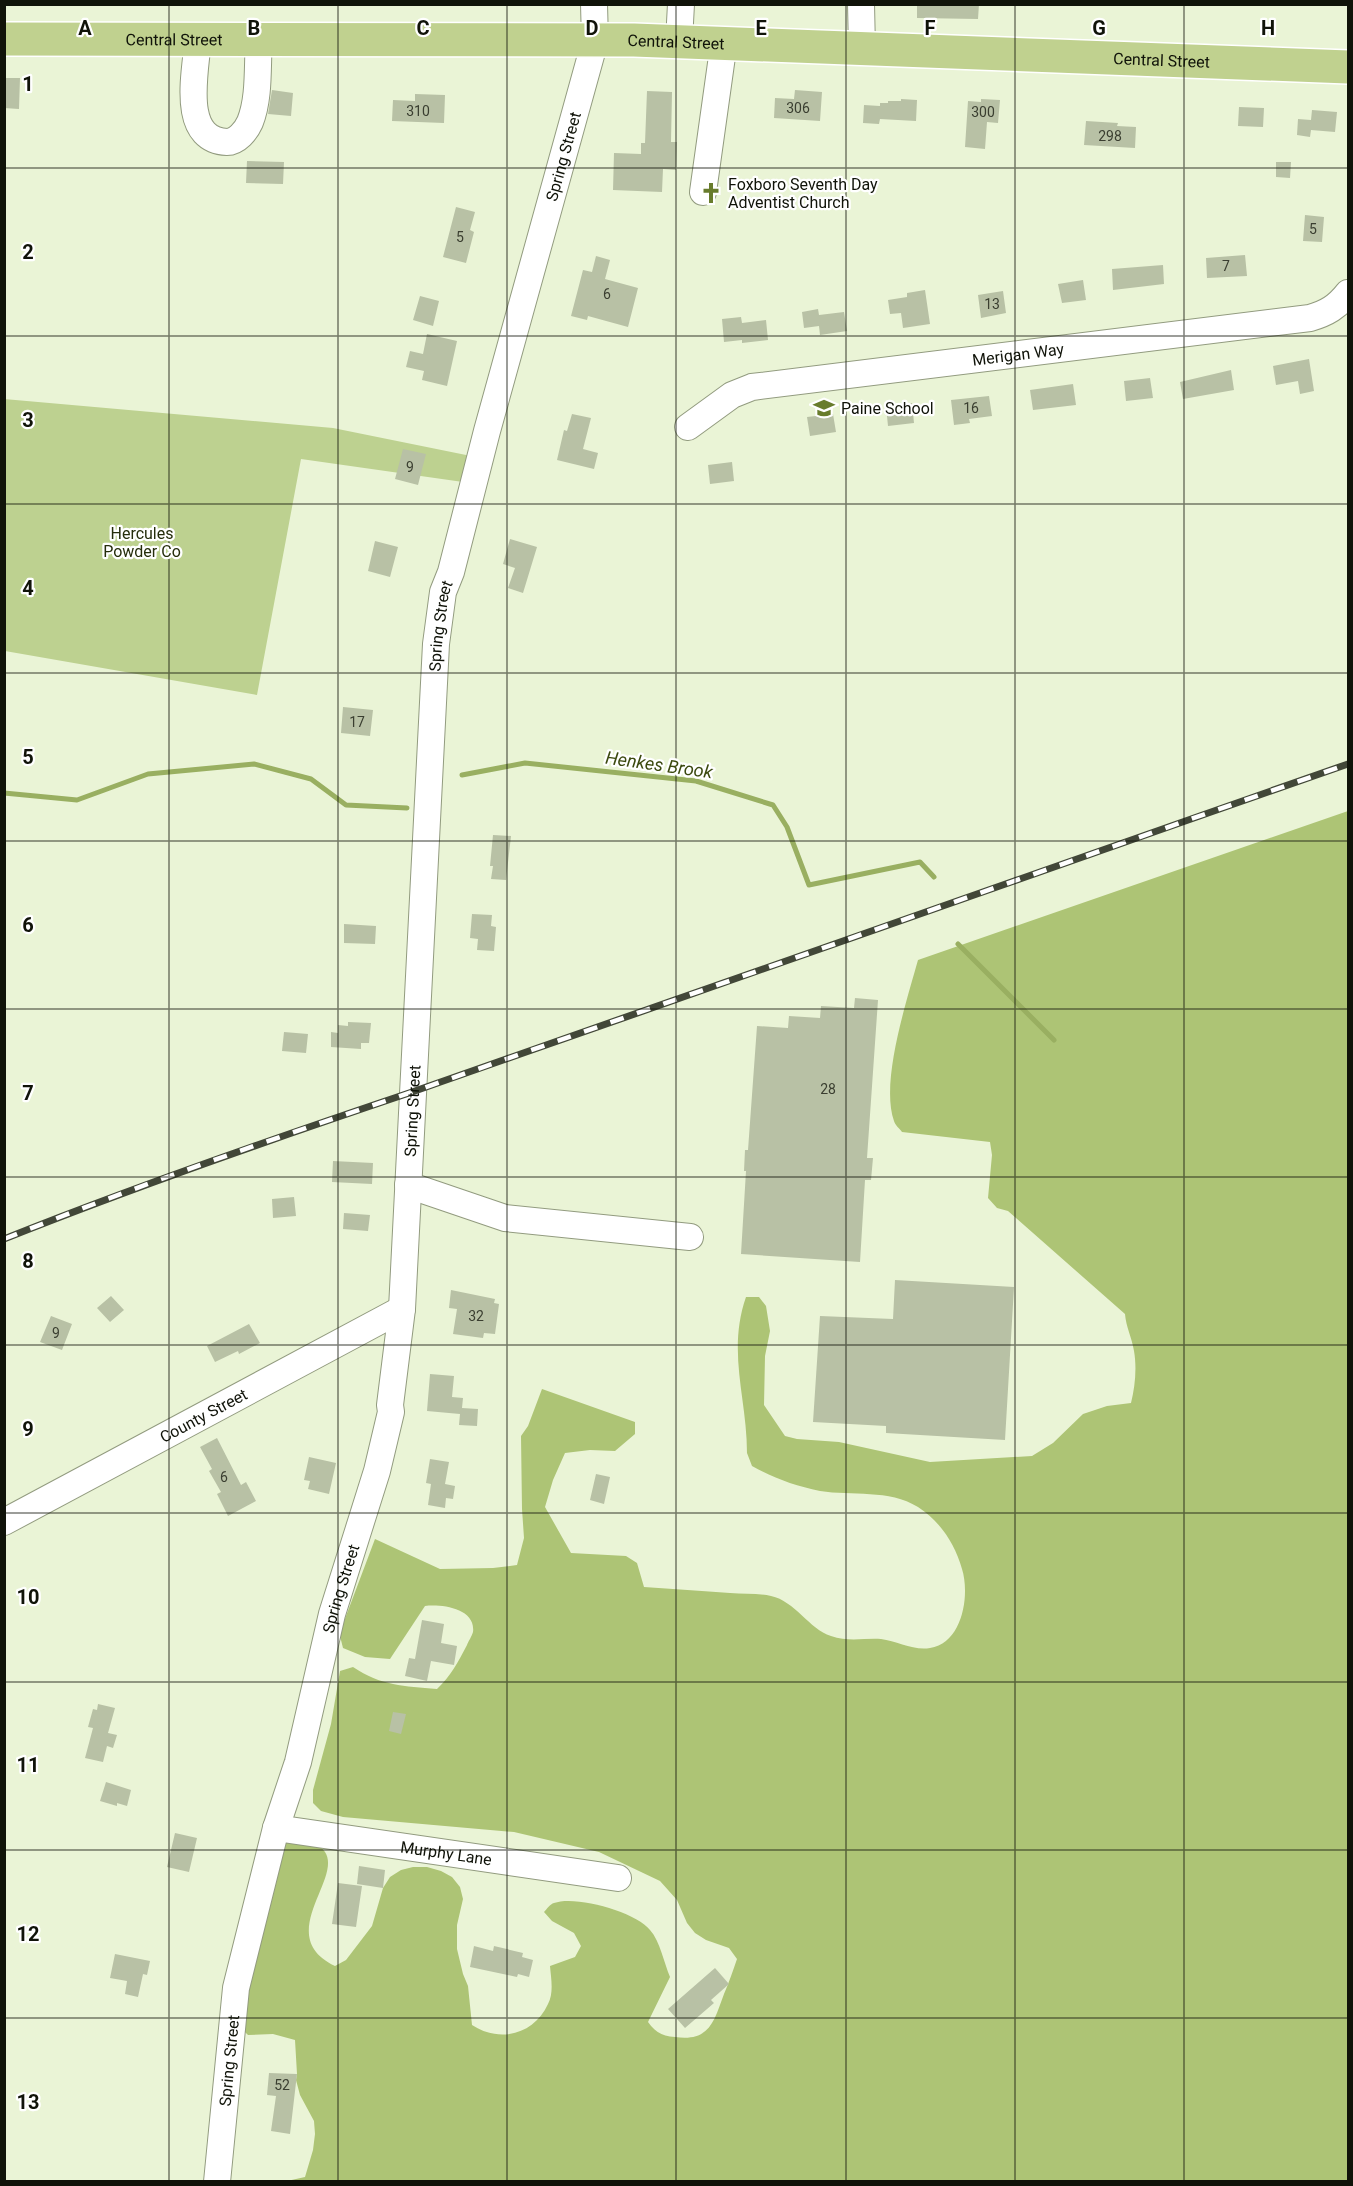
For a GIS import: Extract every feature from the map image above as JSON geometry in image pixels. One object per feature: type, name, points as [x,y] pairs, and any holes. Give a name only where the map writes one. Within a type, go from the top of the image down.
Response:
[{"type":"main road","name":"Central Street","points":[[4,39],[679,41],[1348,67]]},
{"type":"street","name":"Spring Street","points":[[217,2181],[236,1988],[276,1828],[298,1762],[332,1614],[377,1471],[392,1412],[390,1405],[402,1309],[436,644],[443,592],[451,572],[486,431],[595,41],[594,4]]},
{"type":"street","points":[[679,41],[681,4]]},
{"type":"street","points":[[861,4],[862,48]]},
{"type":"street","points":[[198,39],[193,98],[194,115],[202,130],[217,142],[232,142],[249,125],[254,110],[259,39]]},
{"type":"street","points":[[703,192],[724,42]]},
{"type":"street","name":"Merigan Way","points":[[688,427],[732,395],[752,387],[1310,318],[1337,307],[1348,293]]},
{"type":"street","points":[[408,1185],[505,1218],[690,1238]]},
{"type":"street","name":"County Street","points":[[4,1522],[402,1309]]},
{"type":"street","name":"Murphy Lane","points":[[276,1828],[618,1878]]},
{"type":"green space","name":"Hercules Powder Co","points":[[4,399],[333,428],[471,456],[463,482],[301,459],[257,695],[5,651]]},
{"type":"green space","points":[[1348,811],[1348,2181],[287,2181],[305,2177],[315,2134],[314,2121],[300,2095],[296,2080],[295,2040],[273,2034],[248,2035],[240,2027],[287,1836],[313,1843],[325,1852],[328,1863],[309,1924],[310,1939],[318,1954],[335,1966],[346,1960],[372,1926],[383,1888],[390,1877],[401,1870],[427,1867],[452,1877],[460,1887],[463,1899],[457,1925],[457,1949],[468,1986],[472,2025],[482,2031],[493,2034],[515,2033],[534,2023],[542,2015],[550,2000],[552,1985],[550,1966],[575,1957],[581,1946],[574,1933],[552,1921],[544,1912],[554,1903],[576,1901],[605,1907],[632,1917],[650,1930],[659,1946],[670,1977],[648,2022],[656,2031],[666,2036],[687,2038],[703,2033],[709,2028],[737,1959],[729,1948],[706,1940],[695,1933],[687,1923],[677,1900],[660,1881],[599,1852],[514,1832],[343,1817],[321,1811],[313,1803],[313,1790],[331,1724],[340,1671],[353,1667],[383,1682],[437,1689],[454,1668],[473,1632],[469,1618],[456,1609],[425,1606],[390,1659],[365,1657],[343,1648],[340,1636],[343,1624],[375,1539],[440,1569],[517,1565],[524,1538],[521,1436],[528,1426],[542,1389],[635,1422],[635,1434],[615,1451],[590,1450],[565,1453],[553,1480],[545,1507],[571,1553],[626,1556],[637,1563],[644,1587],[771,1596],[787,1603],[816,1628],[837,1638],[881,1639],[924,1649],[941,1644],[957,1627],[964,1604],[965,1591],[962,1569],[955,1551],[946,1534],[933,1519],[907,1501],[883,1495],[811,1489],[776,1478],[752,1466],[747,1453],[738,1356],[738,1337],[746,1297],[759,1297],[766,1306],[770,1331],[765,1356],[764,1405],[785,1436],[839,1442],[930,1462],[1032,1456],[1053,1443],[1083,1414],[1107,1406],[1131,1403],[1135,1364],[1125,1314],[1008,1211],[997,1208],[988,1198],[992,1155],[990,1142],[902,1132],[895,1122],[890,1085],[893,1063],[902,1018],[918,960]]},
{"type":"building","points":[[917,4],[979,4],[978,19],[917,18]]},
{"type":"building","points":[[4,78],[20,78],[19,109],[4,108]]},
{"type":"building","points":[[272,90],[293,93],[291,116],[268,114]]},
{"type":"building","points":[[795,90],[822,92],[820,121],[774,118],[775,98],[794,99]]},
{"type":"building","points":[[647,91],[672,92],[671,142],[677,142],[676,170],[663,169],[662,192],[613,190],[614,153],[641,154],[641,143],[645,143]]},
{"type":"building","points":[[415,94],[445,95],[444,123],[392,121],[393,100],[415,101]]},
{"type":"building","points":[[901,99],[917,100],[916,121],[880,119],[879,124],[863,123],[864,105],[880,106],[880,103],[901,101]]},
{"type":"building","points":[[981,99],[1000,100],[998,123],[987,122],[985,149],[965,147],[968,101],[981,102]]},
{"type":"building","points":[[1239,107],[1264,108],[1263,127],[1238,126]]},
{"type":"building","points":[[1312,110],[1337,112],[1335,132],[1311,130],[1310,137],[1297,135],[1298,119],[1311,120]]},
{"type":"building","points":[[1086,121],[1118,123],[1117,126],[1136,127],[1135,148],[1084,145]]},
{"type":"building","points":[[247,161],[284,162],[283,184],[246,183]]},
{"type":"building","points":[[1276,162],[1291,162],[1290,178],[1276,177]]},
{"type":"building","points":[[456,207],[475,212],[470,230],[474,232],[466,263],[443,257]]},
{"type":"building","points":[[1305,215],[1324,217],[1322,242],[1303,241]]},
{"type":"building","points":[[1245,255],[1247,276],[1207,278],[1206,258]]},
{"type":"building","points":[[596,256],[610,260],[605,279],[638,288],[628,327],[588,316],[587,320],[571,316],[583,270],[592,272]]},
{"type":"building","points":[[1163,265],[1164,284],[1113,290],[1112,269]]},
{"type":"building","points":[[1083,280],[1086,300],[1062,303],[1058,284]]},
{"type":"building","points":[[925,290],[930,324],[903,328],[901,313],[890,314],[888,300],[907,297],[907,293]]},
{"type":"building","points":[[1003,291],[1006,313],[981,318],[978,295]]},
{"type":"building","points":[[420,296],[439,301],[433,326],[413,320]]},
{"type":"building","points":[[818,309],[819,315],[844,312],[847,331],[820,335],[819,326],[804,328],[802,312]]},
{"type":"building","points":[[741,317],[742,323],[766,320],[768,340],[742,343],[742,340],[724,342],[722,319]]},
{"type":"building","points":[[427,334],[457,341],[447,386],[422,380],[424,371],[406,367],[410,351],[423,354]]},
{"type":"building","points":[[1309,359],[1314,391],[1300,394],[1298,381],[1276,385],[1273,366]]},
{"type":"building","points":[[1231,370],[1234,390],[1183,399],[1180,382]]},
{"type":"building","points":[[1150,378],[1153,398],[1126,401],[1124,381]]},
{"type":"building","points":[[1073,384],[1076,405],[1033,410],[1030,390]]},
{"type":"building","points":[[989,396],[992,416],[969,419],[970,423],[954,425],[951,400]]},
{"type":"building","points":[[912,403],[914,423],[888,426],[886,406]]},
{"type":"building","points":[[572,414],[591,418],[583,449],[598,453],[594,469],[557,460],[564,430],[567,431]]},
{"type":"building","points":[[833,414],[836,432],[810,436],[807,417]]},
{"type":"building","points":[[403,449],[426,454],[418,485],[395,479]]},
{"type":"building","points":[[732,462],[734,481],[710,484],[708,465]]},
{"type":"building","points":[[510,539],[537,547],[523,593],[508,588],[515,568],[503,564]]},
{"type":"building","points":[[375,541],[398,547],[390,577],[368,571]]},
{"type":"building","points":[[343,707],[373,710],[370,736],[341,733]]},
{"type":"building","points":[[493,835],[511,836],[506,880],[491,879]]},
{"type":"building","points":[[472,914],[492,915],[491,926],[496,927],[494,951],[477,950],[478,939],[470,938]]},
{"type":"building","points":[[344,924],[376,926],[375,944],[344,943]]},
{"type":"building","points":[[855,998],[878,1000],[867,1158],[873,1158],[871,1180],[865,1180],[860,1262],[741,1254],[746,1171],[744,1171],[745,1150],[748,1150],[757,1026],[788,1028],[789,1016],[820,1018],[821,1006],[854,1008]]},
{"type":"building","points":[[348,1022],[371,1023],[369,1043],[361,1043],[361,1049],[331,1047],[331,1032],[338,1033],[338,1025],[348,1026]]},
{"type":"building","points":[[284,1032],[308,1034],[306,1053],[282,1051]]},
{"type":"building","points":[[333,1161],[373,1163],[372,1184],[332,1182]]},
{"type":"building","points":[[294,1197],[296,1216],[273,1218],[272,1199]]},
{"type":"building","points":[[344,1213],[370,1215],[368,1231],[343,1229]]},
{"type":"building","points":[[895,1280],[1014,1287],[1005,1440],[886,1433],[886,1426],[813,1422],[820,1316],[893,1319]]},
{"type":"building","points":[[451,1290],[495,1299],[494,1303],[499,1304],[495,1334],[484,1333],[483,1338],[453,1334],[457,1309],[449,1308]]},
{"type":"building","points":[[111,1296],[124,1310],[110,1322],[97,1308]]},
{"type":"building","points":[[51,1316],[72,1324],[62,1350],[40,1342]]},
{"type":"building","points":[[249,1324],[260,1343],[239,1354],[238,1351],[215,1362],[207,1346]]},
{"type":"building","points":[[430,1374],[454,1376],[452,1397],[463,1398],[462,1408],[478,1409],[477,1426],[459,1425],[460,1414],[427,1411]]},
{"type":"building","points":[[217,1438],[241,1485],[246,1482],[256,1501],[228,1516],[217,1494],[221,1492],[209,1471],[212,1469],[200,1447]]},
{"type":"building","points":[[309,1457],[336,1463],[329,1494],[308,1489],[310,1481],[304,1480]]},
{"type":"building","points":[[430,1459],[449,1462],[445,1484],[455,1486],[453,1499],[446,1498],[445,1508],[428,1505],[431,1484],[426,1483]]},
{"type":"building","points":[[596,1474],[610,1477],[604,1504],[590,1500]]},
{"type":"building","points":[[422,1620],[444,1624],[441,1643],[457,1646],[454,1665],[431,1661],[427,1681],[405,1676],[409,1658],[415,1659]]},
{"type":"building","points":[[98,1704],[115,1708],[108,1733],[117,1735],[113,1748],[107,1746],[103,1762],[85,1758],[93,1728],[88,1727],[93,1709],[97,1710]]},
{"type":"building","points":[[393,1712],[406,1714],[401,1734],[389,1731]]},
{"type":"building","points":[[106,1782],[131,1790],[127,1806],[117,1803],[117,1806],[100,1801]]},
{"type":"building","points":[[175,1833],[197,1838],[189,1872],[167,1867]]},
{"type":"building","points":[[359,1866],[385,1870],[383,1888],[357,1884]]},
{"type":"building","points":[[338,1883],[362,1886],[356,1927],[332,1924]]},
{"type":"building","points":[[474,1946],[493,1951],[494,1946],[523,1953],[522,1957],[533,1960],[529,1977],[518,1974],[517,1977],[470,1967]]},
{"type":"building","points":[[115,1954],[150,1961],[147,1975],[143,1974],[138,1997],[125,1994],[127,1981],[110,1978]]},
{"type":"building","points":[[715,1968],[729,1984],[711,2000],[714,2003],[685,2028],[668,2009]]},
{"type":"building","points":[[269,2073],[297,2074],[290,2134],[271,2131],[276,2096],[267,2095]]},
{"type":"waterway","name":"Henkes Brook","points":[[462,775],[525,763],[696,781],[773,805],[787,827],[809,885],[920,862],[934,877]]},
{"type":"waterway","name":"Henkes Brook","points":[[4,793],[77,800],[148,774],[254,764],[311,779],[346,805],[407,808]]},
{"type":"waterway","name":"Henkes Brook","points":[[958,944],[1054,1040]]},
{"type":"railway","points":[[4,1239],[207,1162],[1348,764]]},
{"type":"place","name":"Foxboro Seventh Day Adventist Church","points":[[711,193]]},
{"type":"place","name":"Paine School","points":[[824,408]]}]
